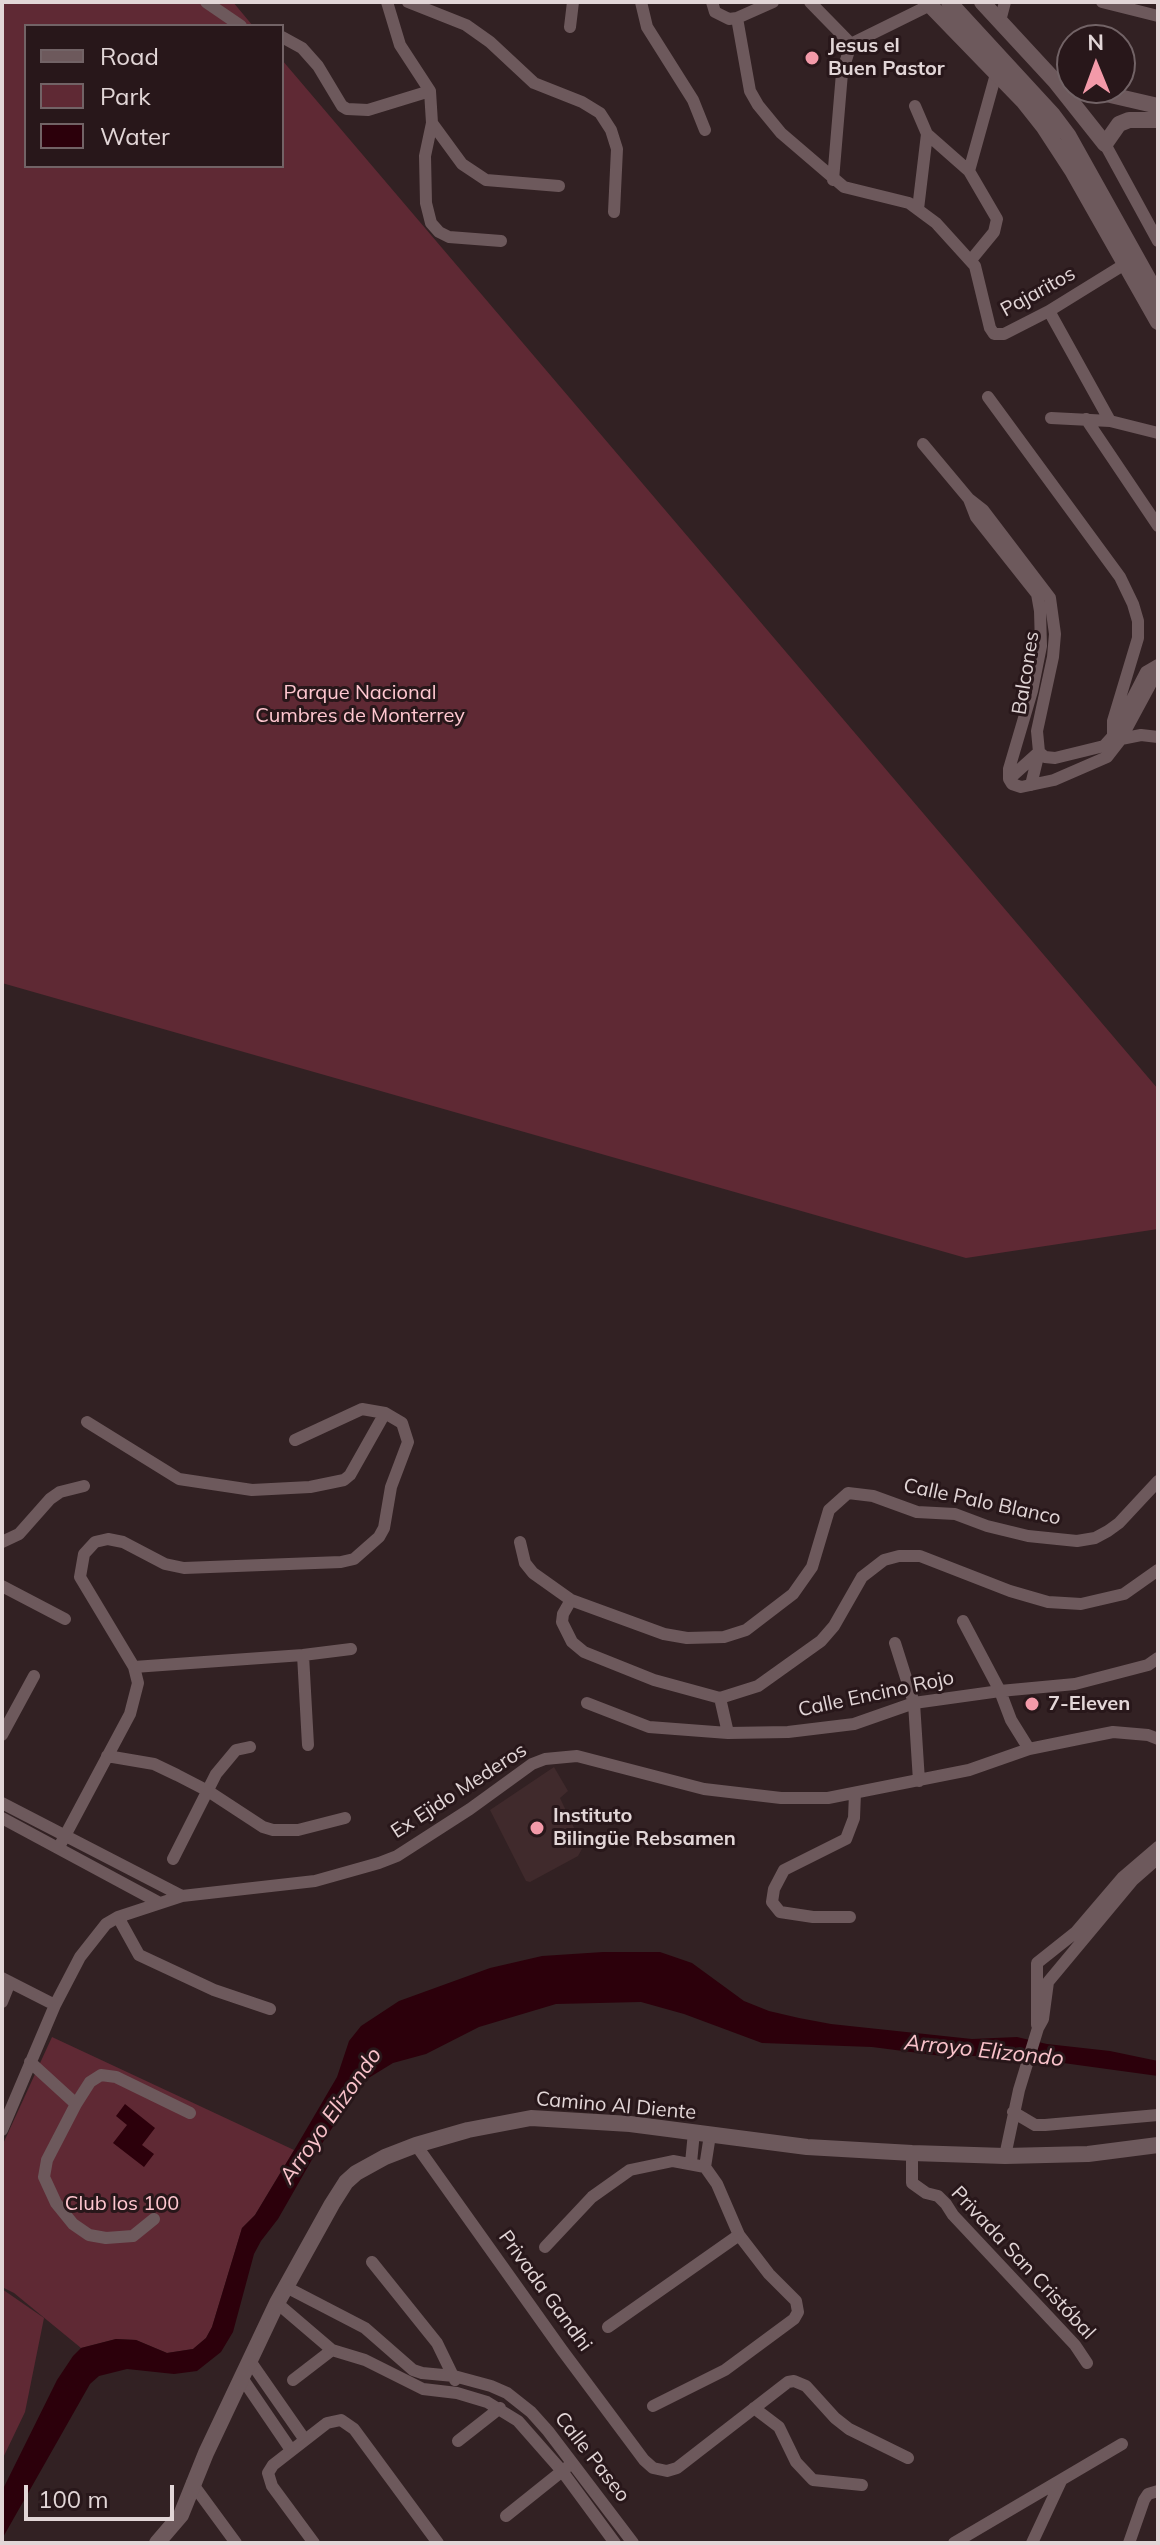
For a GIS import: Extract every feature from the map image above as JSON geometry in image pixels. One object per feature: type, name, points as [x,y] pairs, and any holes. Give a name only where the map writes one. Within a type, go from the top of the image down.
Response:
[{"type":"street","points":[[206,2],[238,24]]},
{"type":"street","points":[[387,2],[400,45],[430,91],[432,123],[425,156],[426,203],[431,223],[449,237],[501,241]]},
{"type":"street","points":[[408,2],[466,25],[490,42],[534,83],[582,102],[600,113],[611,130],[617,149],[614,212]]},
{"type":"street","points":[[570,27],[573,2]]},
{"type":"street","points":[[641,2],[647,27],[693,100],[705,130]]},
{"type":"street","points":[[712,2],[715,12],[724,18],[737,18],[773,2]]},
{"type":"street","points":[[810,2],[851,44]]},
{"type":"street","points":[[949,2],[1068,135],[1158,296]]},
{"type":"street","points":[[982,2],[1055,81],[1105,144],[1158,241]]},
{"type":"street","points":[[1000,21],[1005,2]]},
{"type":"street","points":[[1102,2],[1158,16]]},
{"type":"street","points":[[833,180],[842,73],[851,44],[932,3],[1024,102],[1058,147],[1158,322]]},
{"type":"street","points":[[737,18],[746,75],[758,105],[781,133],[833,180],[851,190],[909,203],[918,209],[971,260],[994,232],[997,219],[969,171],[927,134],[915,106]]},
{"type":"street","points":[[284,38],[302,48],[318,66],[337,99],[347,109],[368,110],[430,91]]},
{"type":"street","points":[[969,171],[996,74]]},
{"type":"street","points":[[1136,101],[1158,106]]},
{"type":"street","points":[[1105,144],[1119,124],[1129,120],[1158,120]]},
{"type":"street","points":[[432,123],[462,164],[486,180],[559,186]]},
{"type":"street","points":[[918,209],[927,134]]},
{"type":"street","name":"Pajaritos","points":[[971,260],[992,332],[1004,334],[1049,311],[1125,264]]},
{"type":"street","points":[[1049,311],[1110,421]]},
{"type":"street","points":[[988,397],[1120,577],[1133,604],[1138,621],[1138,638],[1113,721],[1117,737]]},
{"type":"street","points":[[1051,418],[1110,421],[1158,433]]},
{"type":"street","points":[[1086,419],[1158,526]]},
{"type":"street","name":"Balcones","points":[[923,444],[969,499],[983,510],[1050,598],[1055,634],[1053,657],[1037,731],[1039,752],[1031,785]]},
{"type":"street","name":"Balcones","points":[[969,499],[976,517],[1037,594],[1040,611],[1041,646],[1032,691],[1009,769],[1011,781]]},
{"type":"street","points":[[1155,671],[1117,737],[1107,757],[1054,780],[1021,787],[1011,781],[1039,752],[1045,757],[1067,757],[1104,746],[1117,737],[1158,737]]},
{"type":"street","points":[[62,1841],[134,1702],[138,1683],[134,1667],[80,1577],[88,1548],[101,1539],[115,1540],[165,1564],[184,1568],[354,1559],[379,1537],[384,1528],[391,1487],[407,1449],[402,1423],[385,1413],[362,1409],[295,1440]]},
{"type":"street","points":[[87,1422],[179,1479],[252,1490],[310,1487],[344,1480],[350,1475],[385,1413]]},
{"type":"street","name":"Calle Palo Blanco","points":[[571,1600],[664,1634],[687,1638],[724,1637],[746,1630],[793,1594],[812,1567],[829,1510],[848,1493],[873,1496],[917,1512],[955,1514],[1028,1536],[1077,1541],[1095,1538],[1119,1523],[1158,1481]]},
{"type":"street","points":[[2,1542],[19,1534],[60,1492],[84,1486]]},
{"type":"street","points":[[520,1542],[525,1563],[533,1573],[571,1600],[562,1622],[572,1642],[584,1652],[654,1680],[720,1698],[758,1686],[821,1641],[834,1626],[862,1577],[884,1560],[920,1556],[1010,1591],[1048,1602],[1081,1604],[1124,1594],[1158,1570]]},
{"type":"street","points":[[2,1586],[65,1619]]},
{"type":"street","points":[[963,1621],[1000,1691],[1011,1720],[1029,1749]]},
{"type":"street","points":[[895,1643],[914,1703],[919,1781]]},
{"type":"street","points":[[134,1667],[351,1649]]},
{"type":"street","points":[[303,1655],[308,1745]]},
{"type":"street","name":"Calle Encino Rojo","points":[[587,1703],[649,1727],[728,1733],[788,1732],[854,1724],[914,1703],[1075,1684],[1155,1664]]},
{"type":"street","points":[[2,1735],[34,1676]]},
{"type":"street","points":[[720,1698],[728,1733]]},
{"type":"street","name":"Ex Ejido Mederos","points":[[2,2130],[6,2110],[80,1957],[96,1935],[118,1917],[182,1896],[315,1881],[379,1863],[397,1856],[532,1764],[545,1759],[577,1756],[704,1789],[781,1798],[828,1798],[969,1770],[1029,1749],[1113,1732],[1148,1735],[1158,1739]]},
{"type":"street","points":[[173,1859],[229,1757],[236,1750],[250,1747]]},
{"type":"street","points":[[107,1756],[154,1764],[208,1791],[263,1827],[273,1830],[298,1830],[345,1818]]},
{"type":"street","points":[[850,1917],[813,1917],[780,1912],[772,1902],[774,1889],[784,1870],[846,1839],[854,1818],[855,1793]]},
{"type":"street","points":[[2,1803],[158,1902]]},
{"type":"street","points":[[2,1818],[62,1841],[182,1896]]},
{"type":"street","points":[[1005,2156],[1023,2075],[1043,2019],[1042,1980],[1037,1963],[1076,1932],[1123,1877],[1158,1847]]},
{"type":"street","points":[[1042,1980],[1062,1963],[1133,1880],[1158,1858]]},
{"type":"street","points":[[118,1917],[139,1955],[214,1990],[270,2009]]},
{"type":"street","points":[[1053,1950],[1062,1963]]},
{"type":"street","points":[[2,2002],[6,1980],[55,2005]]},
{"type":"street","points":[[30,2062],[76,2104]]},
{"type":"street","points":[[154,2219],[133,2236],[89,2235],[73,2224],[56,2203],[44,2177],[44,2168],[76,2104],[95,2078],[109,2075],[190,2113]]},
{"type":"street","points":[[1013,2112],[1035,2125],[1158,2115]]},
{"type":"street","name":"Camino Al Diente","points":[[157,2543],[177,2522],[192,2483],[277,2303],[346,2182],[369,2165],[416,2145],[499,2122],[531,2118],[630,2124],[795,2146],[912,2153],[1005,2156],[1088,2154],[1158,2145]]},
{"type":"street","points":[[691,2163],[702,2133]]},
{"type":"street","points":[[653,2406],[725,2370],[794,2319],[798,2312],[796,2301],[769,2274],[739,2235],[717,2184],[705,2167],[702,2133]]},
{"type":"street","name":"Privada Gandhi","points":[[416,2145],[644,2460],[660,2471],[677,2468],[754,2408]]},
{"type":"street","name":"Privada San Cristóbal","points":[[912,2153],[912,2183],[926,2193],[938,2196],[946,2204],[1075,2345],[1087,2363]]},
{"type":"street","points":[[545,2247],[592,2197],[630,2170],[673,2161],[705,2167]]},
{"type":"street","points":[[608,2327],[739,2235]]},
{"type":"street","points":[[372,2262],[437,2343],[454,2376],[457,2393]]},
{"type":"street","name":"Calle Paseo","points":[[286,2287],[358,2323],[413,2370],[454,2376],[507,2393],[539,2420],[567,2467],[633,2543]]},
{"type":"street","points":[[277,2303],[332,2350],[374,2365],[411,2386],[457,2393],[500,2408],[567,2467],[612,2542]]},
{"type":"street","points":[[374,2365],[385,2346]]},
{"type":"street","points":[[293,2380],[332,2350]]},
{"type":"street","points":[[250,2361],[305,2440]]},
{"type":"street","points":[[242,2378],[291,2450]]},
{"type":"street","points":[[862,2485],[813,2480],[796,2462],[779,2427],[754,2408],[788,2382],[800,2381],[849,2429],[908,2458]]},
{"type":"street","points":[[458,2441],[500,2408]]},
{"type":"street","points":[[314,2543],[268,2479],[270,2469],[327,2423],[341,2420],[347,2423],[438,2543]]},
{"type":"street","points":[[954,2543],[1122,2444]]},
{"type":"street","points":[[506,2516],[567,2467]]},
{"type":"street","points":[[1032,2543],[1061,2481]]},
{"type":"street","points":[[192,2483],[236,2543]]},
{"type":"street","points":[[1129,2543],[1144,2500],[1156,2491]]},
{"type":"shaded area","name":"Instituto Bilingüe Rebsamen","points":[[554,1767],[568,1791],[560,1798],[583,1847],[578,1856],[530,1882],[526,1881],[490,1810]]},
{"type":"green space","name":"Parque Nacional Cumbres de Monterrey","points":[[2,2],[233,2],[251,24],[24,24],[24,168],[284,168],[284,62],[1158,1089],[1158,1229],[966,1258],[2,983]]},
{"type":"green space","name":"Club los 100","points":[[52,2037],[294,2150],[255,2215],[242,2228],[212,2327],[206,2338],[193,2349],[167,2353],[136,2340],[116,2339],[81,2348],[14,2293],[2,2287],[2,2146]]},
{"type":"green space","points":[[2,2289],[44,2318],[25,2412],[2,2460]]},
{"type":"water","name":"Arroyo Elizondo","points":[[660,1952],[692,1963],[744,2001],[799,2018],[972,2039],[1017,2037],[1047,2044],[1110,2051],[1158,2061],[1158,2076],[1012,2056],[942,2056],[872,2047],[762,2043],[684,2014],[641,2002],[556,2004],[479,2027],[426,2054],[393,2063],[362,2082],[254,2254],[233,2332],[221,2352],[197,2371],[174,2374],[127,2369],[99,2376],[90,2384],[2,2539],[2,2491],[57,2380],[81,2348],[116,2339],[136,2340],[167,2353],[193,2349],[206,2338],[242,2228],[255,2215],[296,2147],[337,2077],[349,2041],[361,2026],[399,2001],[490,1968],[542,1956]]},
{"type":"water","points":[[125,2104],[155,2128],[142,2145],[154,2154],[144,2167],[113,2143],[127,2125],[116,2116]]},
{"type":"place","name":"Jesus el Buen Pastor","points":[[812,58]]},
{"type":"place","name":"7-Eleven","points":[[1032,1704]]},
{"type":"place","name":"Instituto Bilingüe Rebsamen","points":[[537,1828]]}]
